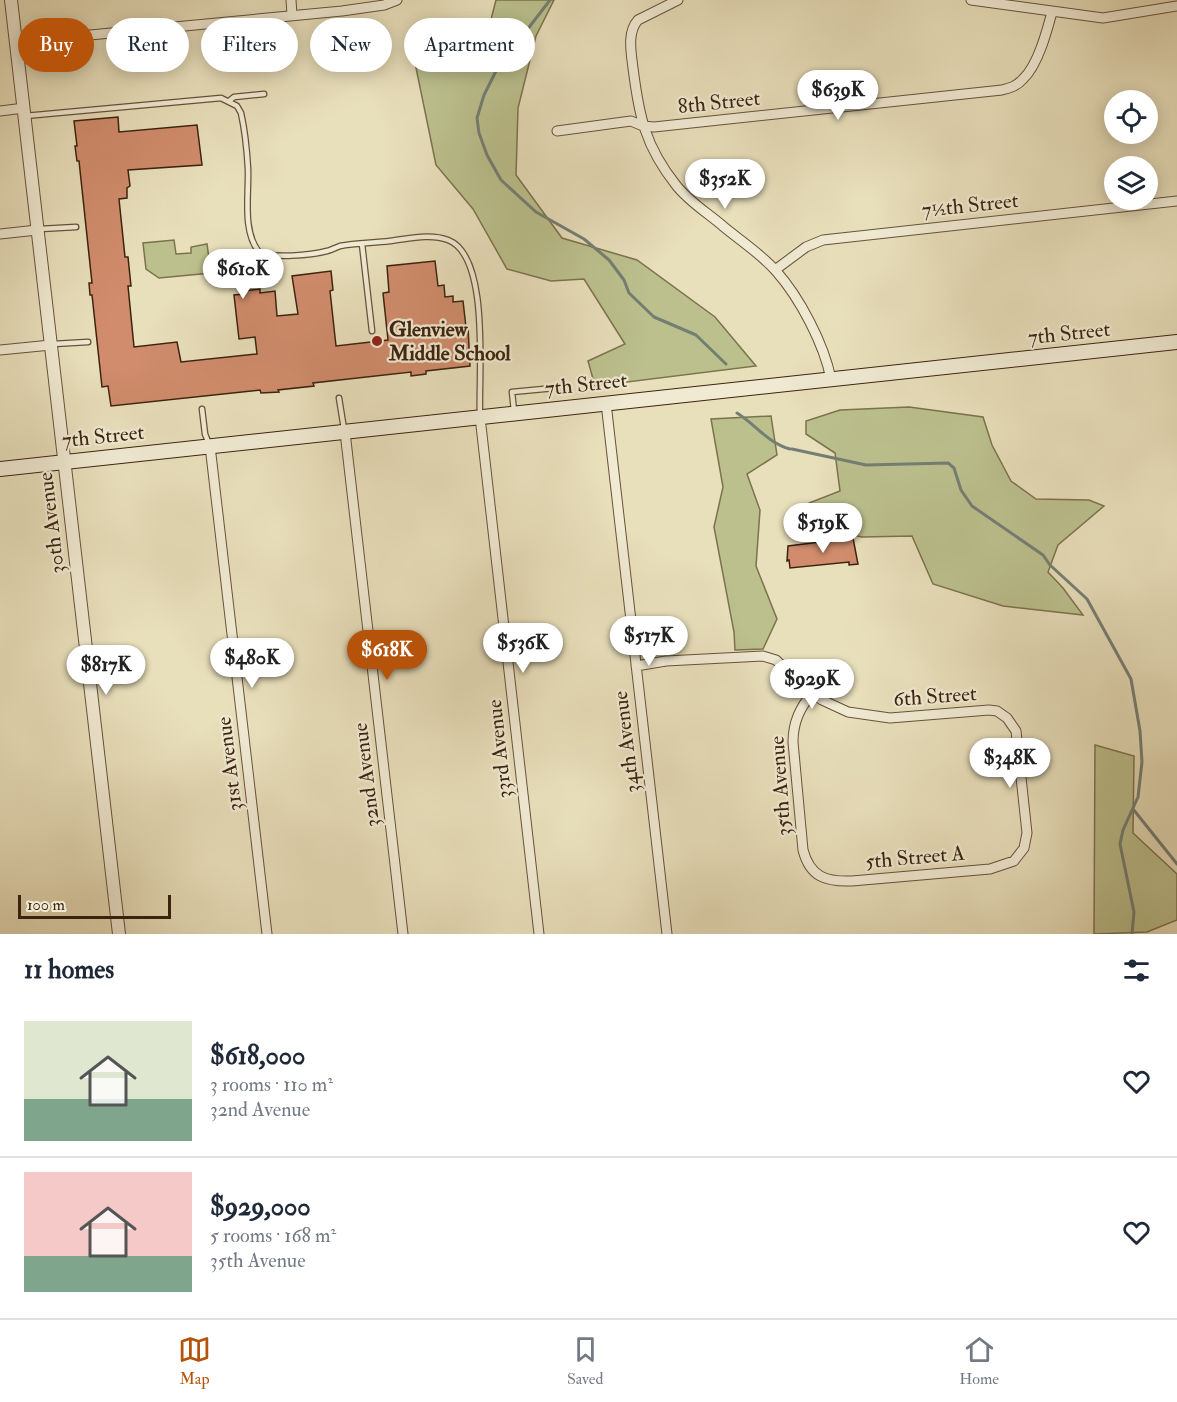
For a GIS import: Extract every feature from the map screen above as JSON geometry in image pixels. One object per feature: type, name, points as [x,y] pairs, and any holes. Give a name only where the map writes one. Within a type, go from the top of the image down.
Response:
[{"type":"main road","name":"7th Street","points":[[0,469],[1177,342]]},
{"type":"street","name":"30th Avenue","points":[[11,0],[119,934]]},
{"type":"street","points":[[291,0],[292,15]]},
{"type":"street","points":[[15,42],[370,7],[397,0]]},
{"type":"street","points":[[678,0],[634,24],[630,42],[638,106],[643,126],[658,160],[688,198],[775,270],[800,303],[827,359],[831,379]]},
{"type":"street","points":[[971,0],[1103,18],[1177,6]]},
{"type":"street","name":"8th Street","points":[[557,131],[631,121],[643,126],[654,127],[1002,90],[1014,86],[1027,75],[1040,50],[1052,12]]},
{"type":"street","points":[[0,111],[24,112]]},
{"type":"street","name":"7½th Street","points":[[775,270],[806,247],[823,240],[1177,201]]},
{"type":"street","points":[[0,234],[37,230]]},
{"type":"street","points":[[0,350],[51,345]]},
{"type":"street","name":"34th Avenue","points":[[606,403],[667,934]]},
{"type":"street","name":"33rd Avenue","points":[[480,417],[539,934]]},
{"type":"street","name":"32nd Avenue","points":[[345,432],[403,934]]},
{"type":"street","name":"31st Avenue","points":[[210,446],[267,934]]},
{"type":"street","name":"6th Street","points":[[636,666],[763,656],[776,660],[822,700],[848,712],[878,718],[979,710],[997,711],[1003,714],[1012,724],[1018,742],[1026,822],[1027,841],[1014,861]]},
{"type":"street","name":"35th Avenue","points":[[812,693],[796,716],[793,742],[803,850],[809,865],[819,876]]},
{"type":"street","name":"5th Street A","points":[[819,876],[831,881],[852,881],[990,869],[1014,861]]},
{"type":"lane","points":[[230,101],[234,97],[264,94]]},
{"type":"lane","points":[[24,112],[221,98],[237,106],[243,122],[251,238],[259,252],[277,256],[326,252],[340,246],[439,237],[451,240],[462,249],[473,272],[482,348],[480,417]]},
{"type":"lane","points":[[37,230],[76,226]]},
{"type":"lane","points":[[362,244],[372,331]]},
{"type":"lane","points":[[51,345],[88,342]]},
{"type":"lane","points":[[515,413],[512,392],[566,387]]},
{"type":"lane","points":[[339,398],[345,432]]},
{"type":"lane","points":[[202,409],[204,434],[210,446]]},
{"type":"green space","points":[[496,0],[554,0],[535,40],[535,18],[491,18]]},
{"type":"green space","points":[[417,72],[527,72],[518,108],[516,175],[562,238],[637,260],[715,317],[756,366],[595,386],[588,361],[625,344],[584,279],[551,281],[507,269],[473,209],[436,165]]},
{"type":"green space","points":[[174,240],[176,254],[191,253],[191,247],[207,244],[211,273],[159,278],[146,269],[143,243]]},
{"type":"green space","points":[[909,407],[983,417],[992,445],[1011,481],[1036,499],[1089,500],[1104,506],[1058,545],[1048,572],[1083,615],[1003,606],[933,584],[912,536],[862,537],[806,527],[809,503],[840,491],[835,453],[806,434],[806,421],[840,410]]},
{"type":"green space","points":[[771,416],[777,455],[747,474],[760,510],[756,566],[777,619],[763,649],[735,650],[734,632],[714,527],[723,487],[711,419]]},
{"type":"green space","points":[[1095,745],[1134,756],[1133,833],[1177,874],[1177,920],[1147,932],[1094,934]]},
{"type":"building","points":[[118,117],[119,132],[197,125],[202,165],[128,170],[130,186],[127,188],[127,198],[119,199],[125,257],[128,257],[131,286],[128,286],[134,347],[177,342],[181,362],[257,354],[255,337],[239,339],[234,295],[260,289],[260,293],[275,291],[277,316],[298,314],[292,276],[331,271],[333,290],[330,291],[336,346],[388,340],[383,293],[389,292],[387,266],[435,261],[438,286],[444,285],[445,297],[453,296],[453,302],[463,301],[466,327],[468,327],[470,366],[426,371],[426,374],[411,376],[411,372],[313,383],[314,386],[278,390],[279,392],[261,393],[260,390],[111,406],[108,386],[102,387],[92,295],[90,295],[89,283],[92,283],[74,121]]},
{"type":"building","points":[[853,538],[858,564],[849,565],[849,562],[790,568],[789,560],[787,561],[788,546]]},
{"type":"waterway","points":[[550,0],[497,69],[484,95],[477,118],[479,133],[487,155],[501,180],[536,212],[584,239],[609,260],[624,280],[629,293],[654,317],[696,335],[726,364]]},
{"type":"waterway","points":[[737,413],[768,438],[790,449]]},
{"type":"waterway","points":[[792,449],[866,465],[948,463],[954,468],[961,490],[972,506],[1043,555],[1050,565],[1087,599],[1131,679],[1140,731],[1142,762],[1138,797],[1123,830],[1120,844],[1134,912],[1132,934]]},
{"type":"waterway","points":[[1133,809],[1177,864]]},
{"type":"place","name":"Glenview Middle School","points":[[377,341]]}]
